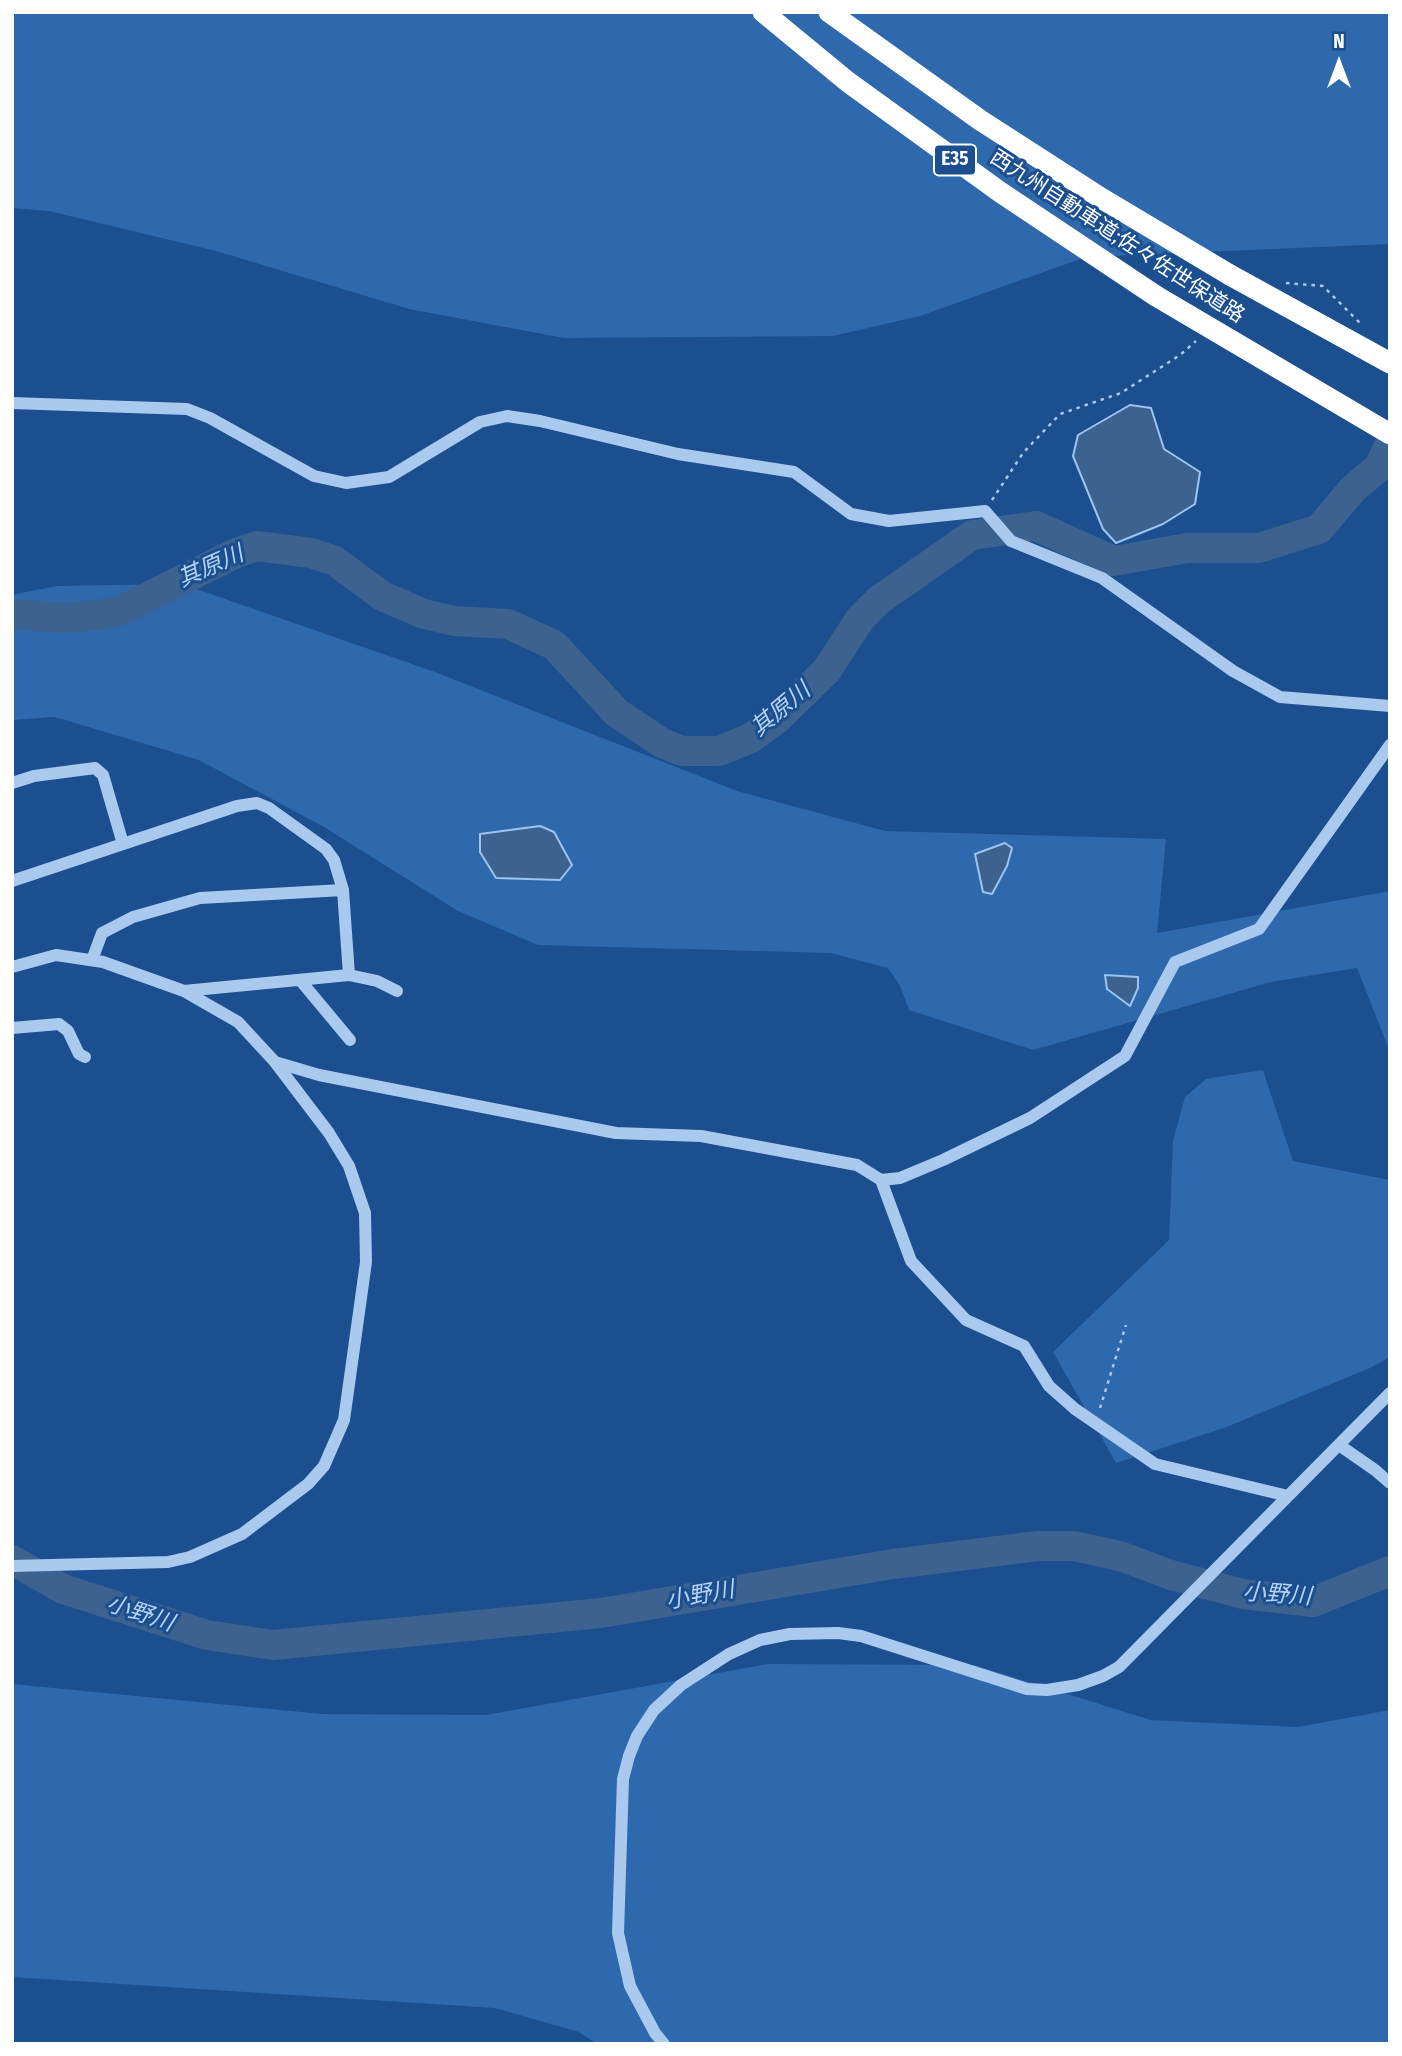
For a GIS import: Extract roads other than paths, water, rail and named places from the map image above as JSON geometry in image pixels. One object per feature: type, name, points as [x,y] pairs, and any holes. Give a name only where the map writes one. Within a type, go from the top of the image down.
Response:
[{"type":"highway","name":"西九州自動車道;佐々佐世保道路","points":[[763,12],[848,82],[1000,192],[1156,296],[1390,434]]},
{"type":"highway","name":"西九州自動車道;佐々佐世保道路","points":[[829,12],[980,120],[1101,198],[1230,275],[1390,363]]},
{"type":"street","points":[[12,403],[187,409],[210,418],[314,475],[346,483],[390,477],[480,422],[508,416],[540,421],[678,454],[794,472],[851,514],[889,521],[985,511],[1011,541],[1102,578],[1233,671],[1280,697],[1390,706]]},
{"type":"street","points":[[881,1180],[900,1178],[1030,1118],[1125,1056],[1175,962],[1259,929],[1390,746]]},
{"type":"street","points":[[12,783],[34,776],[95,768],[103,775],[123,844]]},
{"type":"street","points":[[12,881],[237,806],[257,803],[270,808],[326,849],[334,860],[343,890],[349,975]]},
{"type":"street","points":[[92,960],[102,933],[133,917],[200,898],[343,890]]},
{"type":"street","points":[[12,967],[56,955],[92,960],[182,991],[238,1022],[275,1062],[329,1133],[349,1166],[365,1213],[366,1262],[345,1420],[324,1466],[309,1484],[242,1534],[190,1557],[168,1562],[12,1566]]},
{"type":"street","points":[[182,991],[349,975],[377,981],[397,991]]},
{"type":"street","points":[[299,980],[350,1040]]},
{"type":"street","points":[[12,1028],[59,1024],[68,1031],[79,1054],[85,1057]]},
{"type":"street","points":[[275,1062],[319,1075],[616,1133],[701,1136],[857,1165],[881,1180],[911,1261],[966,1320],[1024,1346],[1049,1386],[1095,1424],[1155,1464],[1288,1496]]},
{"type":"street","points":[[664,2044],[655,2033],[630,1986],[618,1933],[624,1780],[637,1735],[654,1710],[681,1685],[729,1654],[760,1640],[790,1634],[838,1633],[861,1636],[1027,1689],[1047,1690],[1078,1685],[1111,1672],[1157,1629],[1390,1393]]},
{"type":"street","points":[[1339,1445],[1390,1483]]},
{"type":"waterway","name":"其原川","points":[[12,614],[63,618],[104,614],[122,610],[236,553],[257,546],[311,553],[335,561],[382,596],[424,614],[454,621],[508,624],[554,645],[617,713],[662,743],[682,751],[719,751],[751,738],[777,719],[827,670],[860,619],[879,600],[972,535],[1036,526],[1114,561],[1187,548],[1259,548],[1319,529],[1353,489],[1379,467],[1390,444]]},
{"type":"waterway","name":"小野川","points":[[12,1560],[63,1589],[207,1635],[273,1645],[601,1613],[893,1564],[1038,1546],[1074,1546],[1120,1556],[1171,1575],[1243,1594],[1313,1602],[1390,1571]]}]
